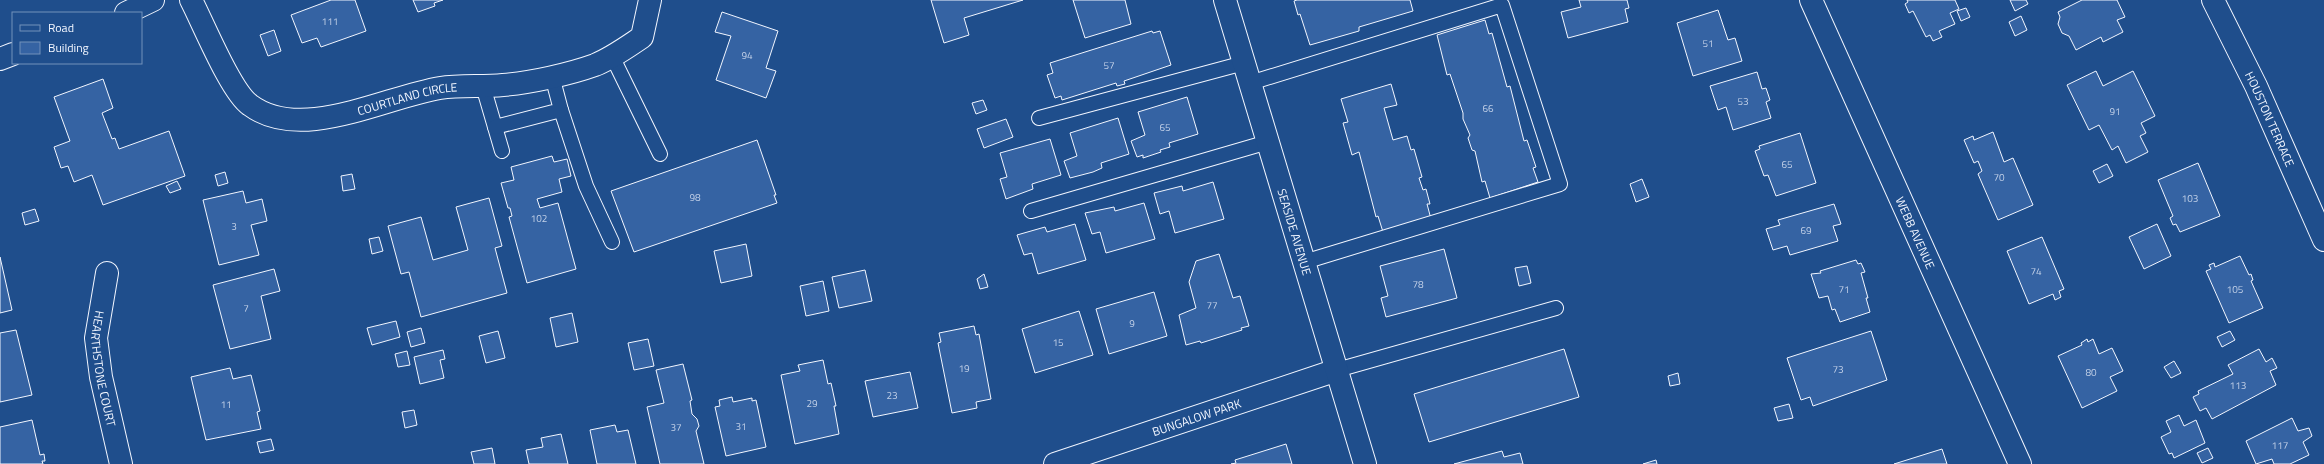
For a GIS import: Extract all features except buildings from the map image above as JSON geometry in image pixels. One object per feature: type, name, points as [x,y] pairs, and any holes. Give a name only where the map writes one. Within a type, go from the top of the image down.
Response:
[{"type":"street","points":[[128,12],[153,0]]},
{"type":"street","name":"COURTLAND CIRCLE","points":[[191,0],[235,88],[249,105],[268,115],[287,119],[310,119],[342,114],[440,88],[505,85],[552,76],[595,64],[612,56],[642,37],[650,0]]},
{"type":"street","name":"SEASIDE AVENUE","points":[[1224,0],[1365,464]]},
{"type":"street","name":"WEBB AVENUE","points":[[1811,0],[2020,464]]},
{"type":"street","name":"HOUSTON TERRACE","points":[[2213,0],[2256,86],[2324,240]]},
{"type":"street","points":[[0,59],[12,54]]},
{"type":"street","name":"HEARTHSTONE COURT","points":[[107,273],[96,338],[101,377],[122,464]]},
{"type":"street","name":"BUNGALOW PARK","points":[[1055,464],[1337,370]]},
{"type":"lane","points":[[1039,118],[1247,73],[1502,6],[1560,184],[1304,262]]},
{"type":"lane","points":[[612,56],[660,154]]},
{"type":"lane","points":[[552,76],[561,110],[586,186],[612,242]]},
{"type":"lane","points":[[483,86],[502,151]]},
{"type":"lane","points":[[495,127],[561,110]]},
{"type":"lane","points":[[1031,211],[1268,142]]},
{"type":"lane","points":[[1337,370],[1556,308]]}]
